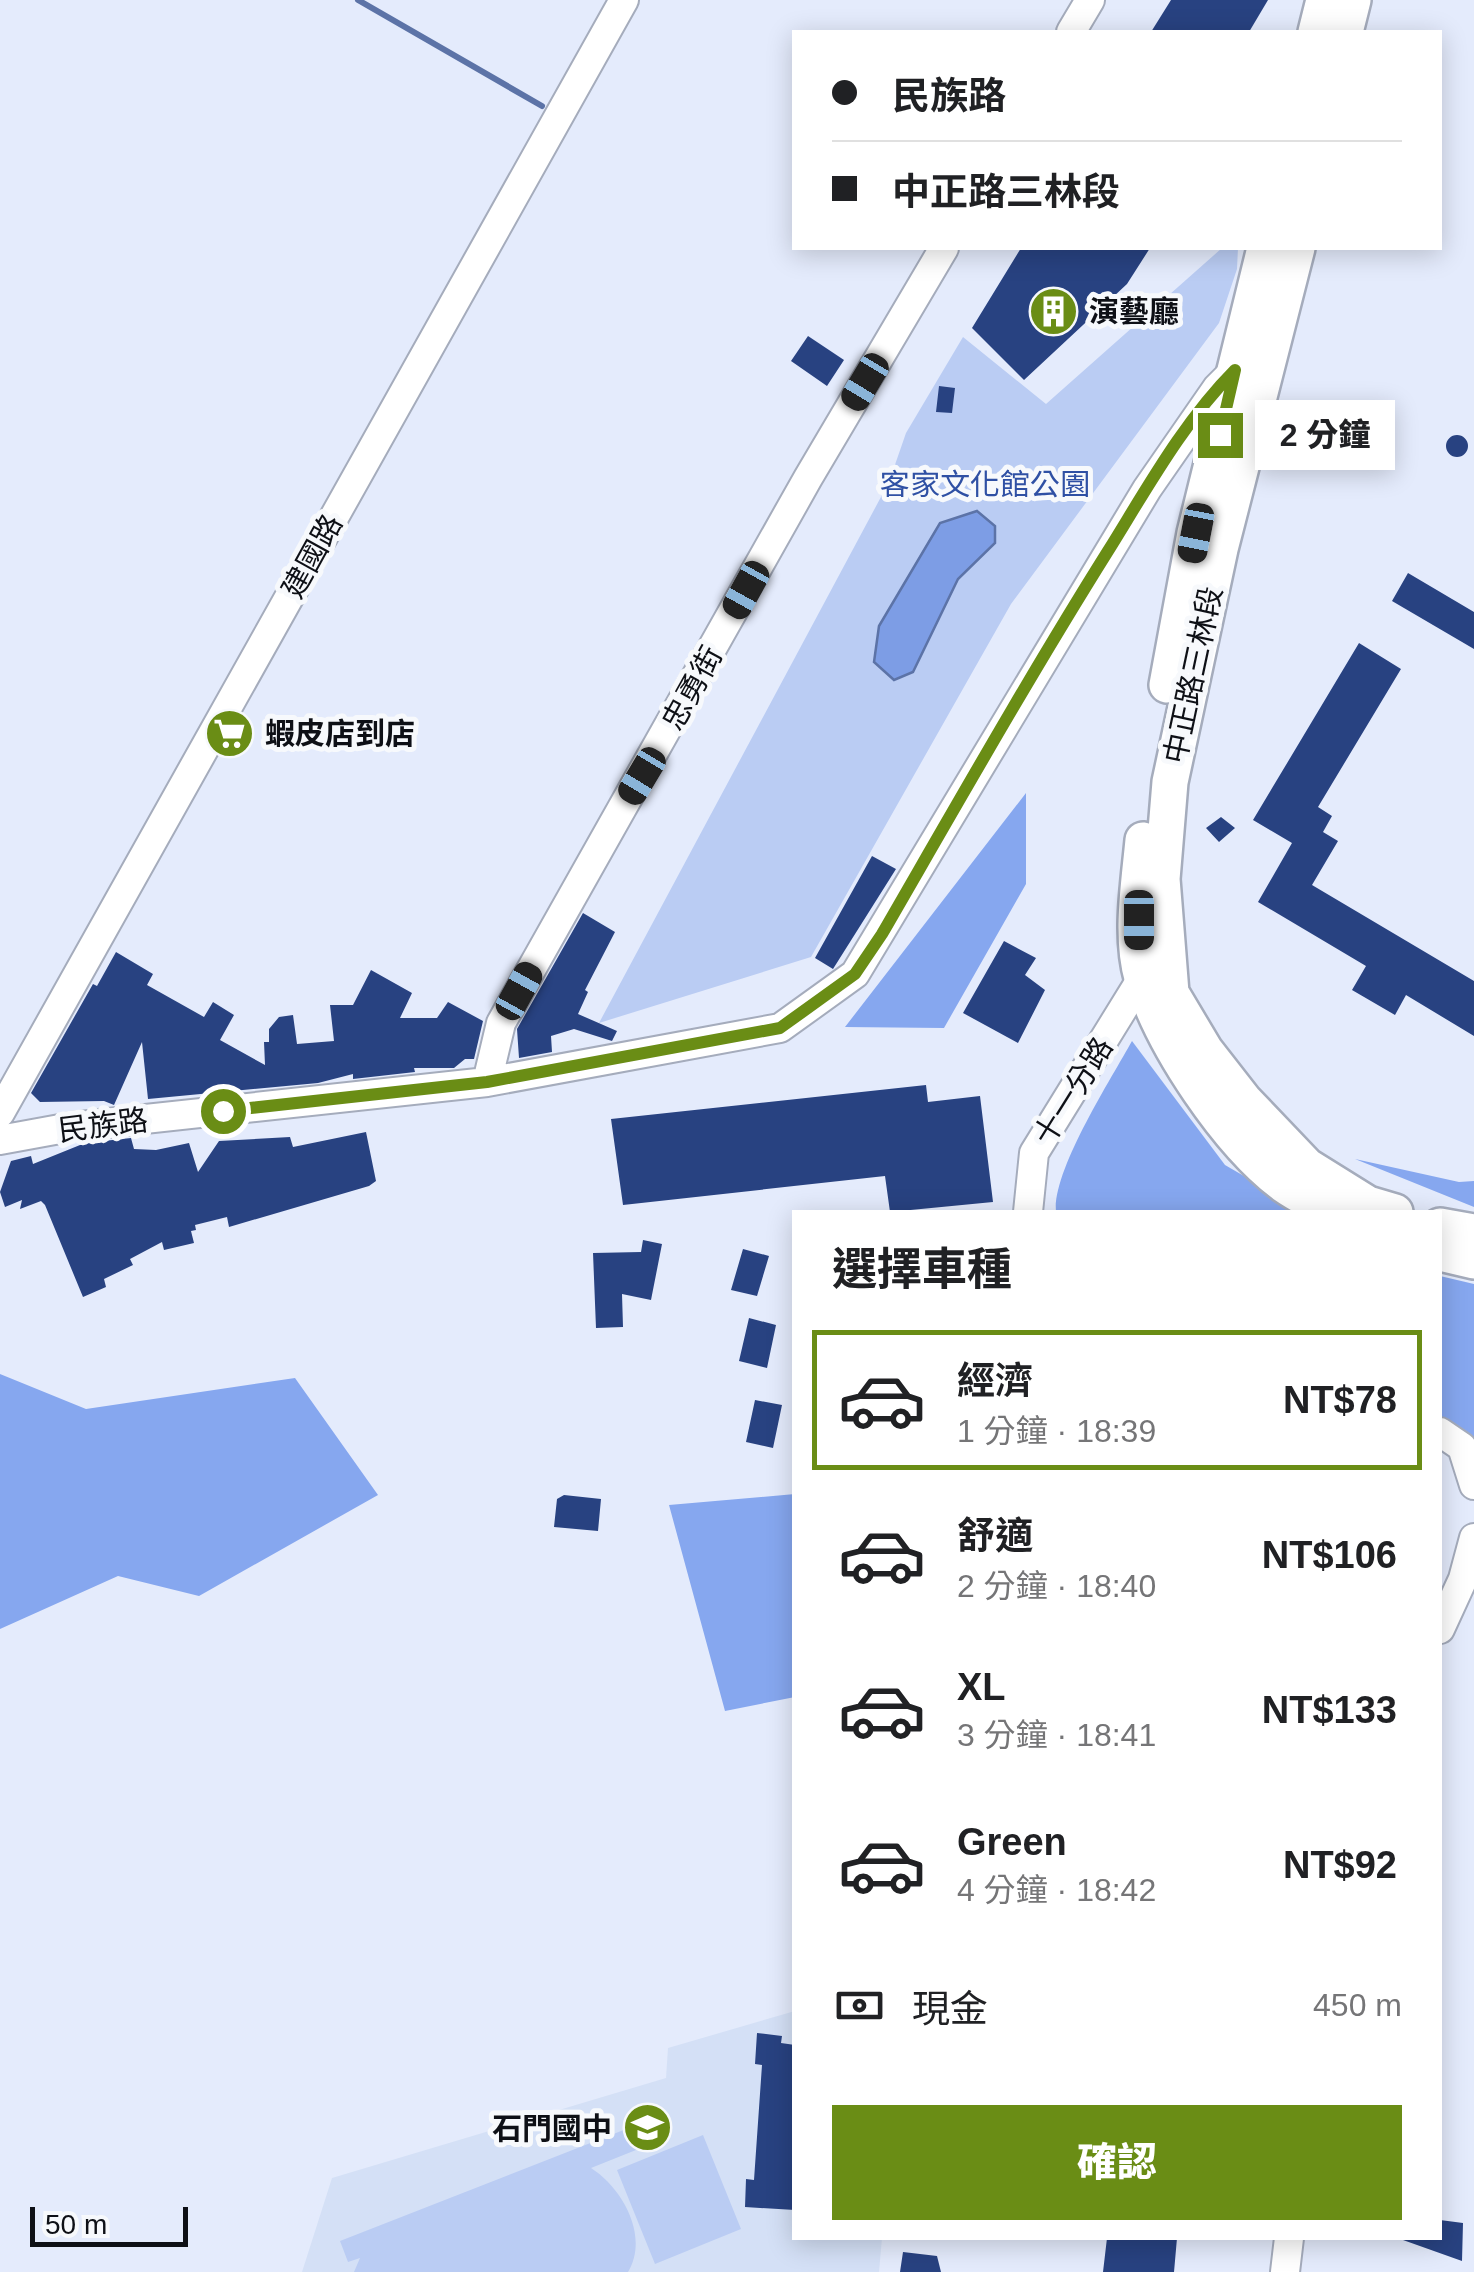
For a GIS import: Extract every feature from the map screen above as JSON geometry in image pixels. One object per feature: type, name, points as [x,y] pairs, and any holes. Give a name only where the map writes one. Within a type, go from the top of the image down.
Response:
[{"type":"main road","points":[[1316,30],[1324,0]]},
{"type":"main road","points":[[1346,30],[1353,0]]},
{"type":"main road","name":"中正路三林段","points":[[1156,985],[1138,886],[1148,781],[1196,533],[1265,250]]},
{"type":"main road","name":"中正路三林段","points":[[1156,985],[1170,782],[1220,550],[1296,250]]},
{"type":"main road","points":[[1156,985],[1173,1044],[1230,1132],[1283,1184],[1327,1210]]},
{"type":"main road","points":[[1156,985],[1234,1088],[1307,1166],[1368,1204],[1388,1210]]},
{"type":"main road","points":[[1442,1226],[1474,1232]]},
{"type":"main road","points":[[1442,1253],[1474,1261]]},
{"type":"street","name":"建國路","points":[[0,1112],[624,0]]},
{"type":"street","points":[[1072,30],[1090,0]]},
{"type":"street","name":"忠勇街","points":[[487,1082],[501,1023],[808,478],[943,250]]},
{"type":"street","name":"民族路","points":[[0,1140],[70,1128],[487,1082],[780,1028],[855,974],[1147,489],[1217,388],[1273,336]]},
{"type":"street","name":"十一分路","points":[[1028,1210],[1034,1154],[1156,985]]},
{"type":"street","points":[[1442,1433],[1462,1447],[1474,1485]]},
{"type":"street","points":[[1442,1625],[1463,1579],[1474,1538]]},
{"type":"street","points":[[1285,2272],[1289,2240]]},
{"type":"shaded area","points":[[977,511],[995,526],[995,543],[958,579],[913,672],[894,680],[874,662],[879,626],[940,523]]},
{"type":"shaded area","points":[[1026,793],[1026,884],[944,1028],[845,1027]]},
{"type":"shaded area","points":[[1132,1041],[1225,1165],[1303,1210],[1056,1210],[1063,1173]]},
{"type":"shaded area","points":[[1355,1159],[1459,1182],[1474,1181],[1474,1207]]},
{"type":"shaded area","points":[[1442,1276],[1474,1284],[1474,1440],[1442,1421]]},
{"type":"shaded area","points":[[0,1374],[86,1409],[295,1378],[378,1495],[199,1596],[118,1576],[0,1629]]},
{"type":"shaded area","points":[[792,1494],[792,1698],[725,1711],[669,1505]]},
{"type":"shaded area","name":"石門國中","points":[[792,2012],[792,2240],[882,2240],[879,2272],[302,2272],[332,2178],[666,2078],[668,2048]]},
{"type":"green space","name":"客家文化館公園","points":[[1220,250],[1238,250],[1237,269],[1219,323],[1011,604],[811,957],[599,1023],[889,482],[906,433],[963,337],[1046,404]]},
{"type":"green space","points":[[662,2115],[671,2136],[591,2168],[613,2187],[629,2213],[636,2243],[628,2272],[354,2272],[360,2258],[348,2262],[340,2241]]},
{"type":"green space","points":[[703,2135],[741,2229],[655,2264],[617,2170]]},
{"type":"building","points":[[1171,0],[1268,0],[1250,30],[1152,30]]},
{"type":"building","name":"演藝廳","points":[[1020,250],[1149,250],[1127,284],[1024,380],[972,328]]},
{"type":"building","points":[[808,336],[844,360],[827,386],[791,361]]},
{"type":"building","points":[[939,386],[955,388],[952,413],[936,412]]},
{"type":"building","points":[[1457,435],[1465,438],[1465,454],[1457,457],[1449,454],[1446,446],[1449,438]]},
{"type":"building","points":[[1408,573],[1474,612],[1474,649],[1392,601]]},
{"type":"building","points":[[1359,643],[1401,669],[1318,807],[1332,816],[1323,832],[1338,841],[1312,885],[1474,981],[1474,1036],[1406,995],[1395,1015],[1352,990],[1366,966],[1258,902],[1292,843],[1253,820]]},
{"type":"building","points":[[1221,817],[1235,828],[1219,842],[1206,828]]},
{"type":"building","points":[[872,856],[896,869],[833,969],[815,958]]},
{"type":"building","points":[[583,913],[615,932],[585,990],[588,992],[578,1014],[617,1031],[612,1041],[574,1029],[551,1036],[552,1052],[519,1058],[517,1029]]},
{"type":"building","points":[[1004,941],[1036,958],[1025,975],[1045,990],[1018,1043],[963,1013]]},
{"type":"building","points":[[116,952],[153,974],[147,985],[204,1017],[213,1002],[234,1015],[220,1040],[265,1065],[264,1042],[269,1042],[269,1029],[279,1017],[293,1015],[297,1044],[334,1041],[330,1005],[353,1005],[371,970],[412,993],[400,1018],[437,1018],[448,1002],[483,1021],[474,1059],[465,1059],[454,1068],[414,1068],[415,1072],[353,1079],[353,1074],[318,1083],[148,1099],[142,1042],[114,1105],[104,1101],[40,1102],[31,1093],[93,984],[97,986]]},
{"type":"building","points":[[926,1085],[928,1102],[980,1096],[993,1202],[890,1210],[885,1176],[623,1205],[611,1119]]},
{"type":"building","points":[[366,1132],[376,1181],[369,1186],[229,1227],[227,1217],[195,1225],[196,1230],[191,1231],[194,1243],[164,1250],[162,1242],[130,1259],[133,1265],[104,1279],[106,1287],[83,1297],[45,1205],[41,1201],[20,1209],[22,1200],[5,1207],[0,1192],[11,1161],[31,1156],[33,1164],[85,1143],[131,1138],[134,1149],[156,1150],[189,1143],[198,1172],[219,1141],[290,1137],[293,1147]]},
{"type":"building","points":[[643,1240],[662,1244],[651,1300],[622,1294],[623,1327],[596,1328],[593,1253],[641,1252]]},
{"type":"building","points":[[743,1249],[769,1256],[757,1296],[731,1290]]},
{"type":"building","points":[[749,1318],[776,1325],[767,1368],[739,1361]]},
{"type":"building","points":[[755,1400],[782,1405],[773,1448],[746,1442]]},
{"type":"building","points":[[564,1495],[601,1499],[598,1531],[554,1527],[557,1499]]},
{"type":"building","points":[[757,2033],[782,2036],[781,2043],[792,2045],[792,2210],[745,2207],[746,2179],[754,2180],[762,2065],[755,2064]]},
{"type":"building","points":[[1442,2220],[1463,2223],[1462,2261],[1403,2240],[1442,2240]]},
{"type":"building","points":[[1107,2240],[1177,2240],[1174,2272],[1103,2272]]},
{"type":"building","points":[[903,2252],[937,2256],[941,2272],[900,2272]]},
{"type":"waterway","points":[[358,0],[542,106]]},
{"type":"place","name":"演藝廳","points":[[1054,311]]},
{"type":"place","name":"蝦皮店到店","points":[[230,733]]},
{"type":"place","name":"石門國中","points":[[647,2128]]},
{"type":"route","points":[[223,1111],[487,1082],[780,1028],[826,999],[855,974],[882,934],[1034,670],[1147,489],[1217,388],[1235,370],[1220,435]]}]
